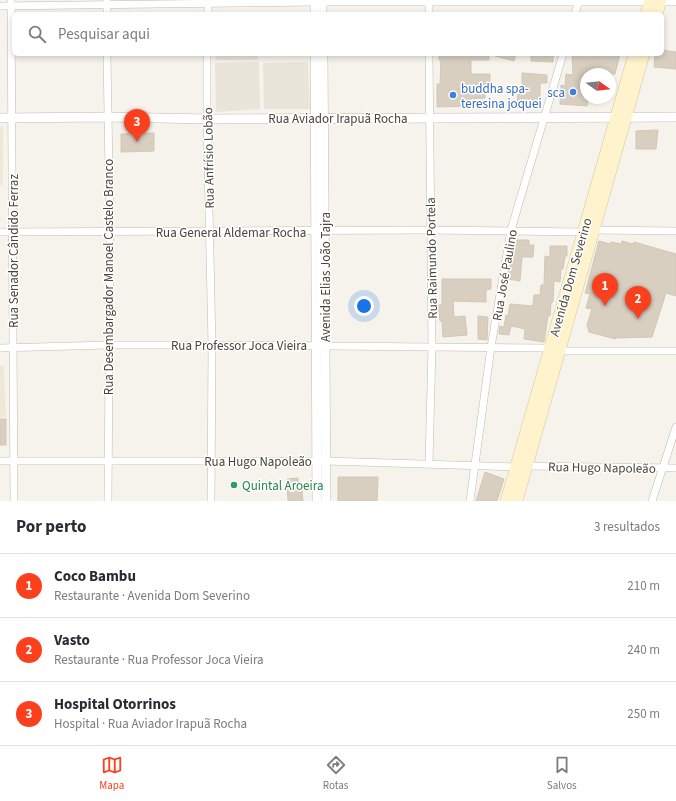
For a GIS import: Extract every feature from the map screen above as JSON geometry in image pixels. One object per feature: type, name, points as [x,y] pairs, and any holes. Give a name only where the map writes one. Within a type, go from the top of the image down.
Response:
[{"type":"main road","points":[[647,12],[655,1]]},
{"type":"main road","points":[[655,1],[656,12]]},
{"type":"main road","name":"Avenida Dom Severino","points":[[517,501],[522,467],[554,349],[621,116],[634,56]]},
{"type":"main road","name":"Avenida Dom Severino","points":[[621,116],[643,56]]},
{"type":"main road","name":"Avenida Dom Severino","points":[[506,501],[522,467]]},
{"type":"street","points":[[316,12],[319,1]]},
{"type":"street","points":[[319,1],[322,12]]},
{"type":"street","points":[[576,12],[579,1]]},
{"type":"street","points":[[0,6],[12,3],[107,2],[676,2]]},
{"type":"street","name":"Rua Senador Cândido Ferraz","points":[[12,3],[14,501]]},
{"type":"street","name":"Rua Desembargador Manoel Castelo Branco","points":[[108,56],[110,232],[108,501]]},
{"type":"street","name":"Rua Anfrísio Lobão","points":[[207,56],[206,119],[212,345],[211,501]]},
{"type":"street","name":"Avenida Elias João Tajra","points":[[315,56],[325,231],[320,346]]},
{"type":"street","name":"Avenida Elias João Tajra","points":[[323,56],[315,231],[320,346],[322,461],[326,501]]},
{"type":"street","name":"Rua Raimundo Portela","points":[[429,56],[428,118],[432,347],[429,463]]},
{"type":"street","name":"Rua José Paulino","points":[[470,501],[491,347],[511,230],[562,56]]},
{"type":"street","name":"Rua Aviador Irapuã Rocha","points":[[0,118],[108,117],[206,119],[676,116]]},
{"type":"street","name":"Rua General Aldemar Rocha","points":[[0,232],[431,230],[676,231]]},
{"type":"street","name":"Rua Professor Joca Vieira","points":[[0,348],[108,345],[212,345],[491,347],[676,351]]},
{"type":"street","points":[[652,501],[676,427]]},
{"type":"street","name":"Rua Hugo Napoleão","points":[[0,461],[322,461],[429,463],[522,467],[676,468]]},
{"type":"street","name":"Avenida Elias João Tajra","points":[[317,501],[322,461]]},
{"type":"shaded area","points":[[215,56],[258,56],[258,60],[216,60]]},
{"type":"shaded area","points":[[259,62],[260,109],[216,112],[215,63]]},
{"type":"shaded area","points":[[308,62],[310,109],[264,109],[263,63]]},
{"type":"shaded area","points":[[0,127],[3,127],[3,185],[0,185]]},
{"type":"shaded area","points":[[0,366],[4,366],[6,417],[0,417]]},
{"type":"building","points":[[664,50],[676,52],[676,69],[654,67],[655,56],[664,56]]},
{"type":"building","points":[[439,56],[489,56],[489,60],[471,60],[471,74],[490,74],[490,91],[485,92],[485,98],[470,99],[470,106],[437,107],[437,84],[440,84],[441,60],[439,60]]},
{"type":"building","points":[[495,56],[515,56],[514,61]]},
{"type":"building","points":[[531,56],[553,56],[553,62],[531,61]]},
{"type":"building","points":[[572,56],[620,56],[616,70],[616,68],[580,68],[580,104],[587,104],[587,106],[560,104],[561,85],[565,86],[566,74],[573,75]]},
{"type":"building","points":[[522,73],[547,75],[547,83],[540,83],[540,108],[517,105],[518,94],[522,94]]},
{"type":"building","points":[[658,130],[656,149],[636,149],[636,131]]},
{"type":"building","points":[[154,133],[154,151],[121,152],[121,134]]},
{"type":"building","points":[[514,240],[529,240],[529,245],[534,245],[533,257],[522,257],[520,281],[508,279]]},
{"type":"building","points":[[599,241],[610,244],[611,242],[621,244],[622,241],[633,244],[634,242],[676,254],[676,296],[666,293],[652,337],[615,339],[589,332],[587,325],[592,309],[586,308],[590,294],[585,293]]},
{"type":"building","points":[[550,246],[567,246],[567,256],[565,256],[563,269],[561,269],[560,282],[554,281],[553,302],[551,302],[550,316],[548,316],[544,342],[524,339],[525,329],[511,326],[509,335],[499,334],[500,326],[504,327],[510,304],[533,306],[534,295],[540,295],[541,285],[544,285],[545,256],[550,257]]},
{"type":"building","points":[[442,279],[491,279],[491,289],[486,290],[486,302],[453,301],[454,317],[465,316],[467,335],[443,337],[442,321],[440,321],[438,305],[442,305]]},
{"type":"building","points":[[478,316],[488,317],[487,340],[478,339]]},
{"type":"building","points":[[0,419],[6,419],[6,445],[0,445]]},
{"type":"building","points":[[485,472],[504,479],[497,501],[476,501]]},
{"type":"building","points":[[338,477],[378,477],[377,501],[338,501]]},
{"type":"building","points":[[298,478],[299,490],[302,490],[303,501],[288,501],[287,479]]},
{"type":"place","name":"sca","points":[[573,92]]},
{"type":"place","name":"buddha spa- teresina joquei","points":[[453,95]]},
{"type":"place","name":"Hospital Otorrinos","points":[[137,142]]},
{"type":"place","name":"Coco Bambu","points":[[605,306]]},
{"type":"place","name":"Vasto","points":[[638,319]]},
{"type":"place","name":"Quintal Aroeira","points":[[234,485]]}]
